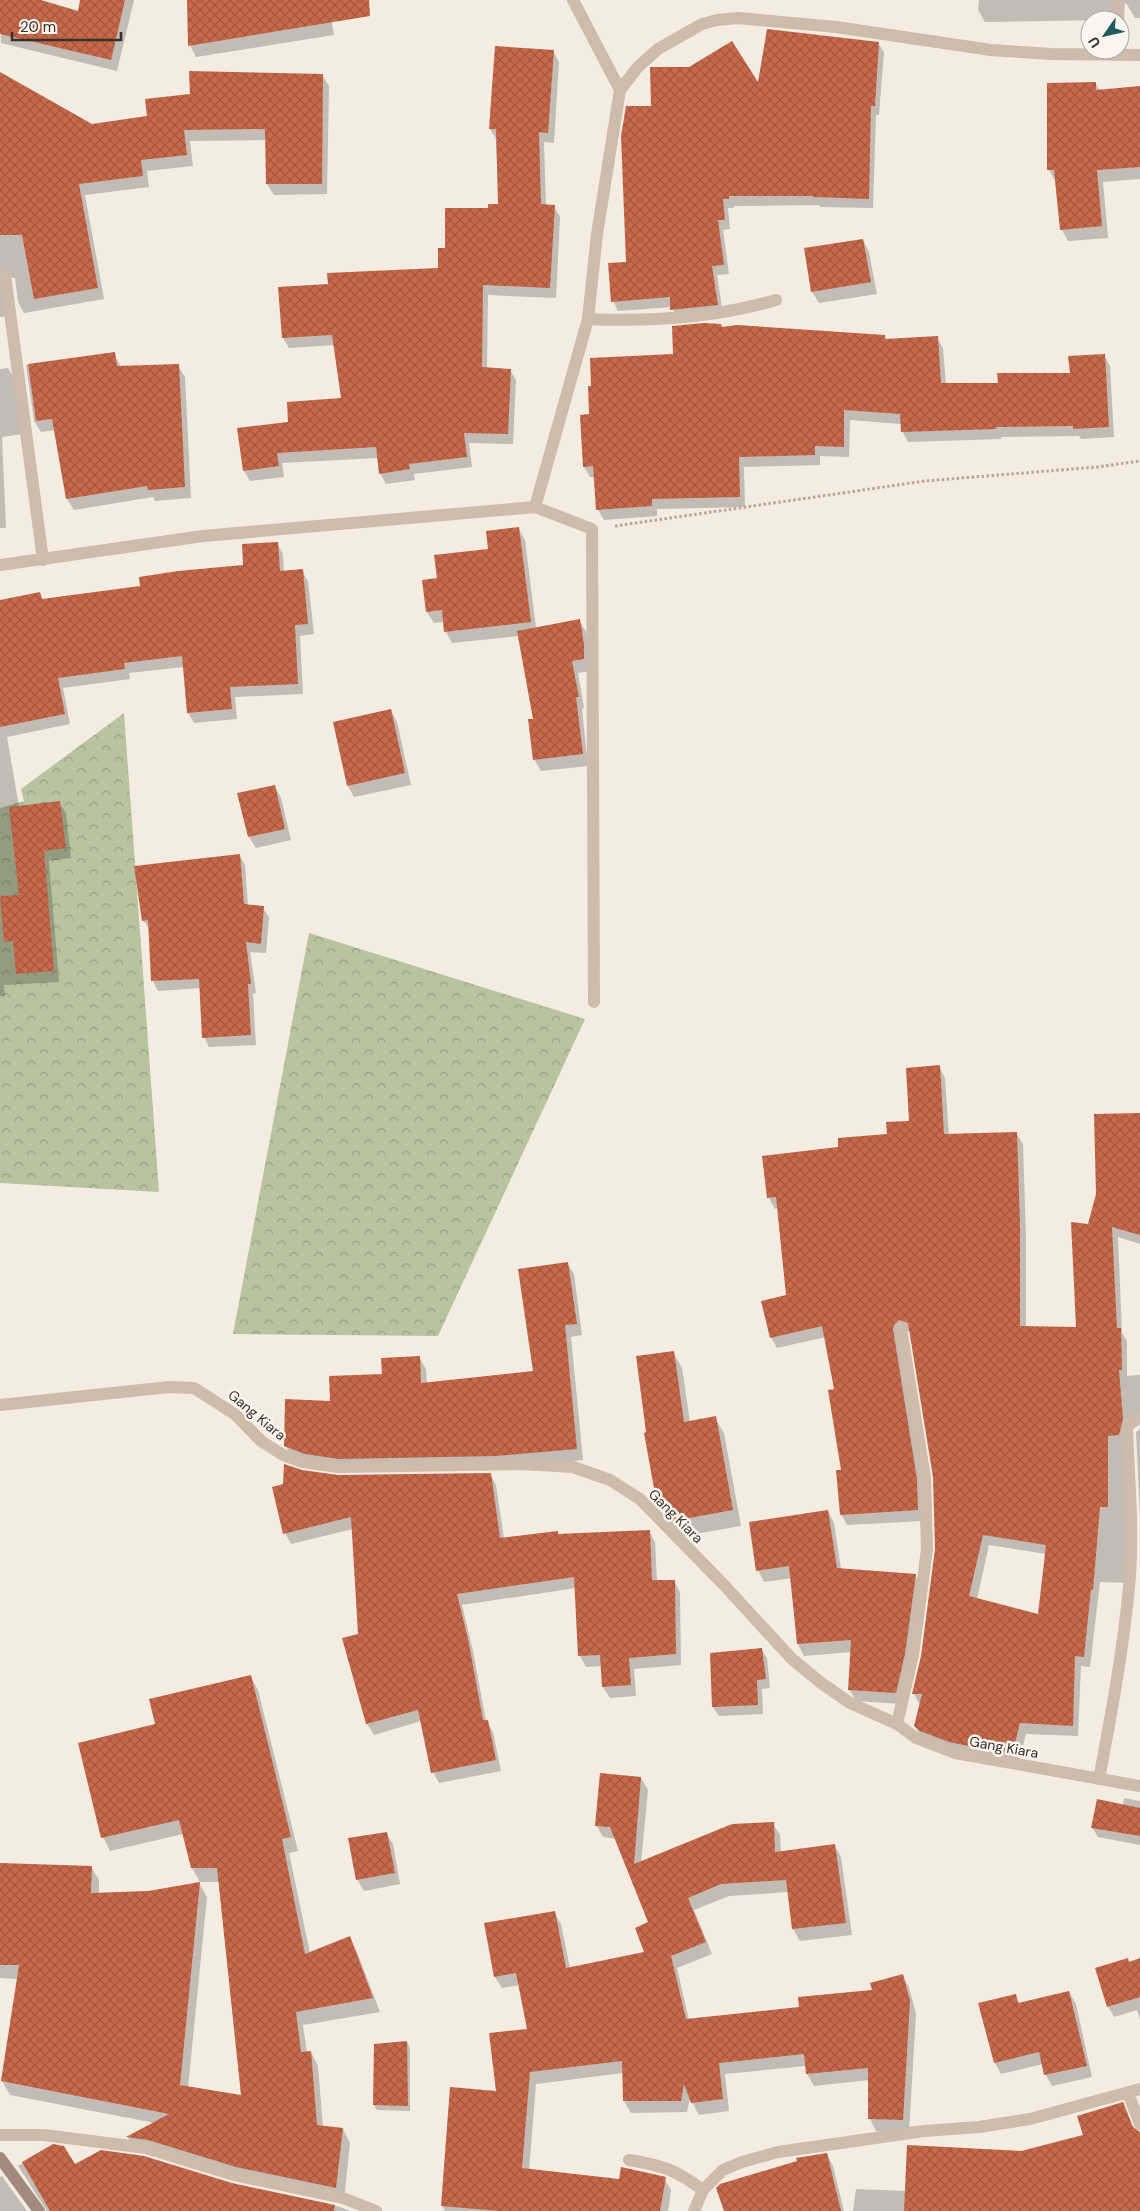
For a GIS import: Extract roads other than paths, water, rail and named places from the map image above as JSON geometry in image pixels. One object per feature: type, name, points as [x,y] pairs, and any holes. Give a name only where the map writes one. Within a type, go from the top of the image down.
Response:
[{"type":"main road","points":[[0,2158],[39,2211]]},
{"type":"street","points":[[573,0],[620,90]]},
{"type":"street","points":[[535,507],[588,319],[597,234],[620,90],[638,67],[658,49],[702,24],[738,18],[836,28],[991,50],[1051,54],[1080,53]]},
{"type":"street","points":[[5,275],[42,560]]},
{"type":"street","points":[[588,319],[632,321],[720,314],[776,300]]},
{"type":"street","points":[[0,565],[203,536],[535,507],[592,529],[594,1002]]},
{"type":"street","points":[[897,1724],[913,1655],[927,1549],[925,1478],[901,1328]]},
{"type":"street","name":"Gang Kiara","points":[[0,1405],[169,1387],[194,1388],[236,1415],[261,1441],[283,1455],[303,1462],[338,1467],[521,1464],[573,1467],[610,1480],[640,1499],[724,1584],[792,1659],[850,1703],[897,1724],[916,1738],[955,1753],[1140,1786]]},
{"type":"street","points":[[1099,1780],[1130,1587],[1131,1546],[1127,1430],[1129,1424],[1140,1418]]},
{"type":"street","points":[[694,2211],[703,2190],[723,2170],[742,2162],[778,2152],[924,2131],[978,2127],[1030,2119],[1134,2091],[1140,2124]]},
{"type":"street","points":[[0,2135],[44,2136],[146,2148],[234,2175],[343,2198],[376,2211]]},
{"type":"street","points":[[629,2160],[667,2167],[703,2190]]}]
